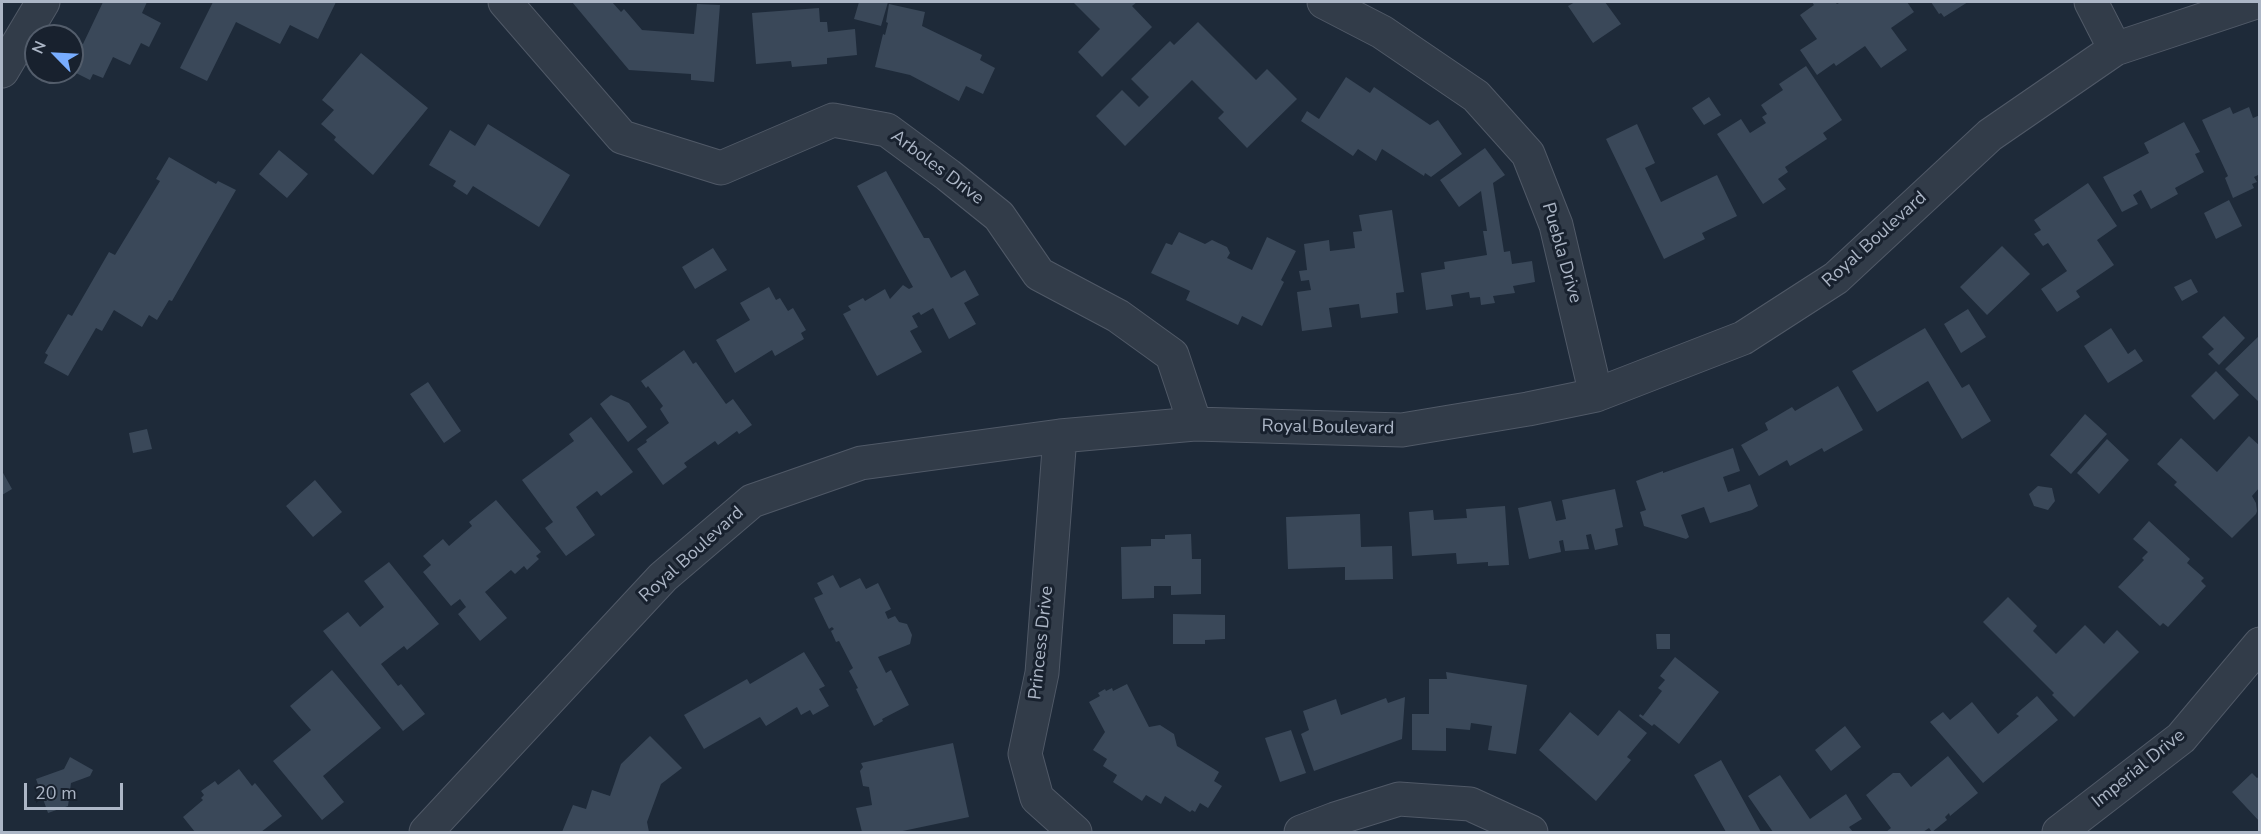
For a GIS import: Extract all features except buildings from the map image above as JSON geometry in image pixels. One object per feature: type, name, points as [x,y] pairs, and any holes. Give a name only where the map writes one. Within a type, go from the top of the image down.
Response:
[{"type":"street","points":[[2,71],[43,2]]},
{"type":"street","name":"Arboles Drive","points":[[505,2],[622,137],[721,168],[833,120],[887,130],[999,216],[1039,274],[1118,316],[1172,355],[1196,424]]},
{"type":"street","name":"Puebla Drive","points":[[1324,2],[1382,32],[1476,96],[1528,154],[1556,225],[1596,395]]},
{"type":"street","points":[[2091,2],[2115,49]]},
{"type":"street","name":"Royal Boulevard","points":[[426,832],[663,577],[752,501],[861,463],[1060,436],[1196,424],[1402,430],[1596,395],[1743,338],[1836,278],[1990,135],[2115,49],[2256,2]]},
{"type":"street","name":"Princess Drive","points":[[1060,436],[1042,673],[1026,754],[1037,798],[1075,832]]},
{"type":"street","name":"Imperial Drive","points":[[2059,832],[2181,738],[2257,651]]},
{"type":"street","points":[[1301,832],[1399,799],[1470,804],[1532,832]]}]
